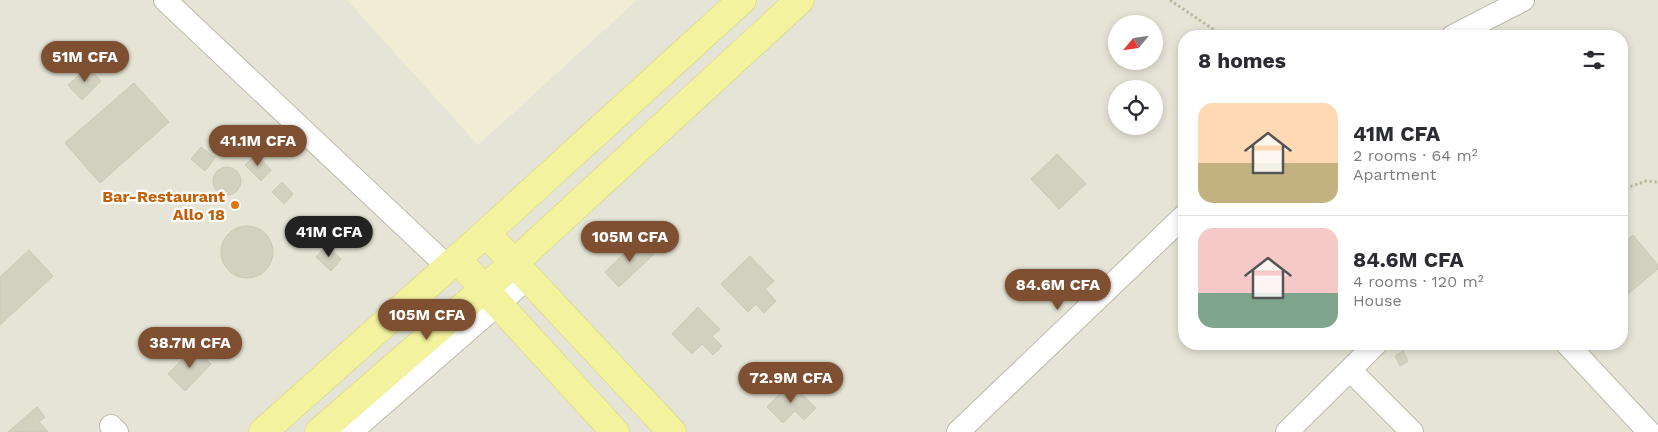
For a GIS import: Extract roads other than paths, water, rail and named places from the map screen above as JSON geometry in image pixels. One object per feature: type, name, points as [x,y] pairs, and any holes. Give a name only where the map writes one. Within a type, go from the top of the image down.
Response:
[{"type":"main road","points":[[263,432],[486,233],[742,0]]},
{"type":"main road","points":[[320,432],[521,270],[800,0]]},
{"type":"main road","points":[[486,233],[672,432]]},
{"type":"main road","points":[[452,263],[491,296],[615,432]]},
{"type":"street","points":[[165,0],[452,263]]},
{"type":"street","points":[[1465,30],[1523,0]]},
{"type":"street","points":[[958,432],[1178,222]]},
{"type":"street","points":[[351,432],[491,296]]},
{"type":"street","points":[[1287,432],[1370,350]]},
{"type":"street","points":[[1573,350],[1649,432]]},
{"type":"street","points":[[1350,370],[1412,432]]},
{"type":"place","name":"Bar-Restaurant Allo 18","points":[[235,205]]}]
